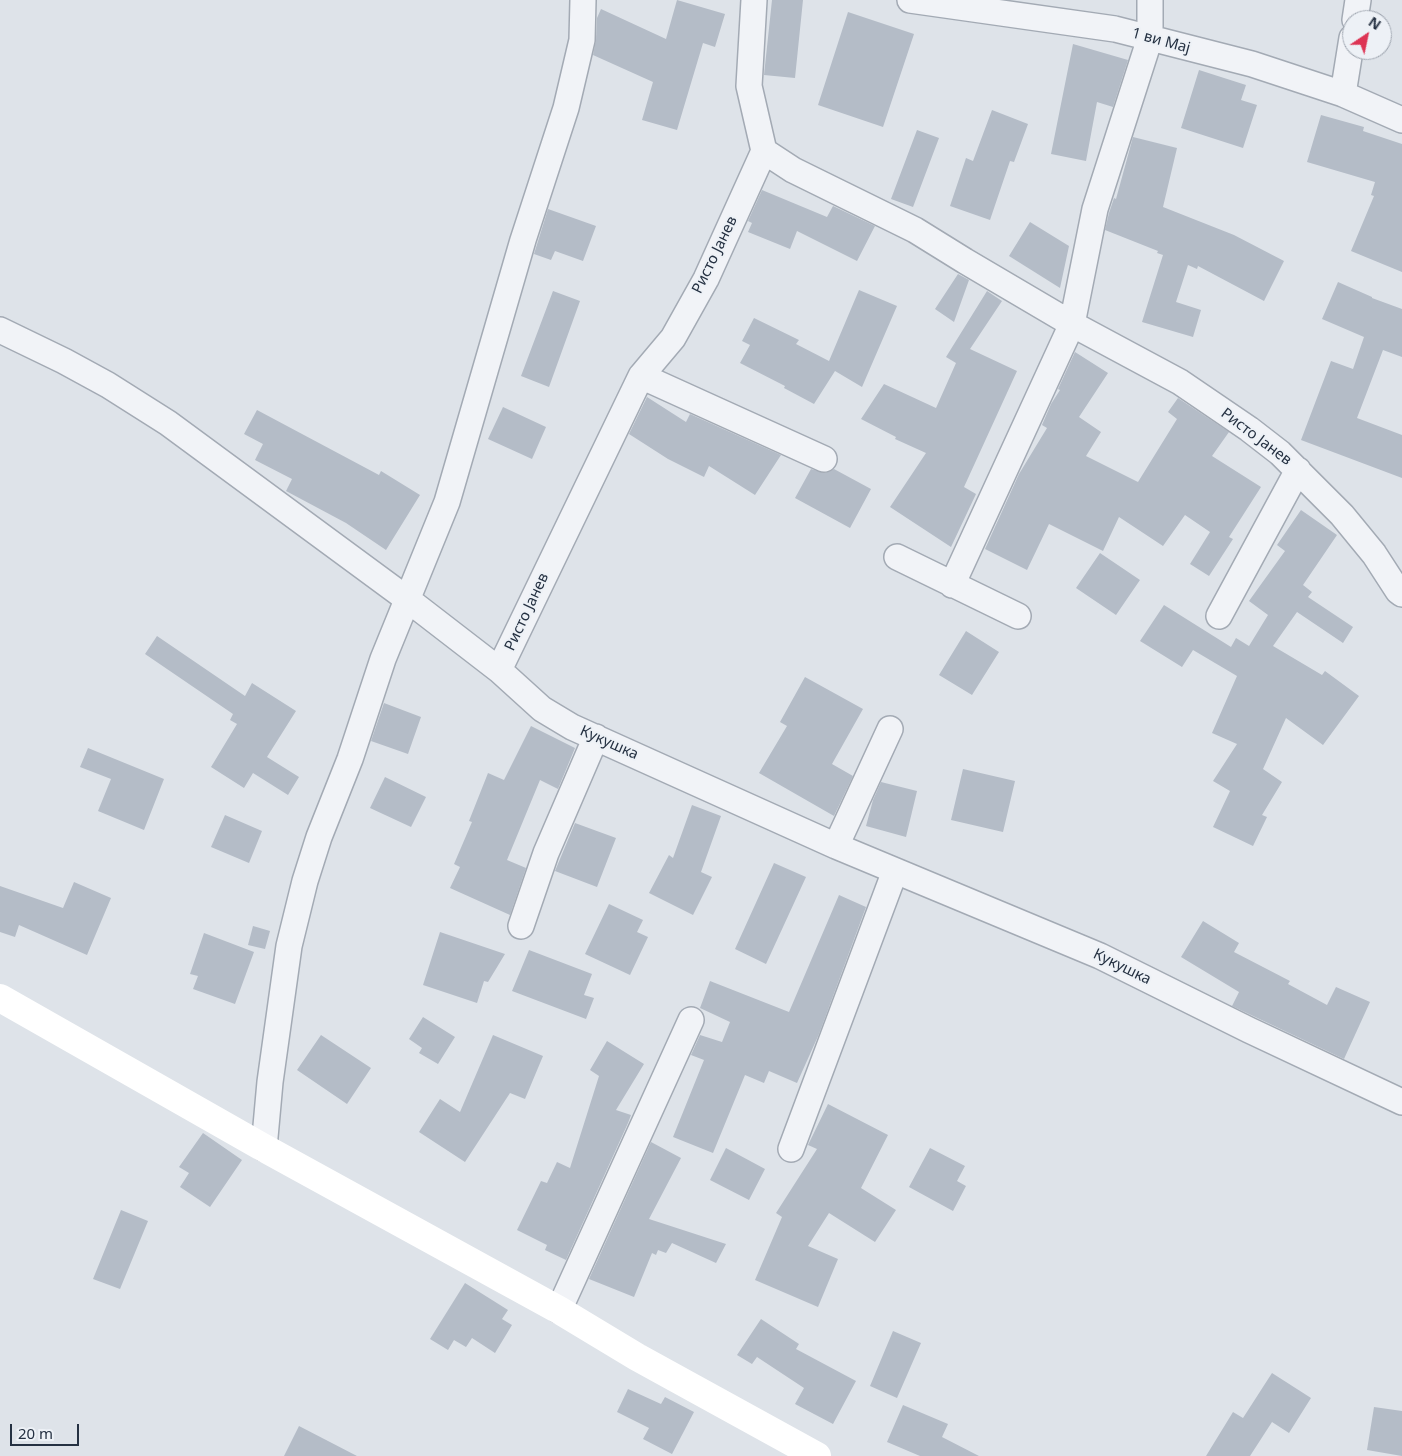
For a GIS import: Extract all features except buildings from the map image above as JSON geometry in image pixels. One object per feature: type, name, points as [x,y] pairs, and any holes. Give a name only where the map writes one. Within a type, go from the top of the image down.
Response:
[{"type":"main road","points":[[0,998],[264,1148],[559,1310],[637,1357],[818,1456]]},
{"type":"street","points":[[264,1148],[270,1082],[288,956],[305,881],[319,837],[350,759],[383,659],[447,502],[523,240],[566,108],[582,40],[583,0]]},
{"type":"street","points":[[754,0],[749,86],[764,151]]},
{"type":"street","name":"1 ви Мај","points":[[910,0],[957,3],[1115,29],[1252,64],[1342,94],[1402,120]]},
{"type":"street","points":[[952,585],[1072,324],[1095,209],[1150,38],[1150,0]]},
{"type":"street","points":[[1342,94],[1348,60]]},
{"type":"street","name":"Ристо Јанев","points":[[499,670],[640,376],[673,338],[706,279],[764,151],[793,170],[915,230],[1072,324],[1180,382],[1248,428],[1280,453],[1342,515],[1374,554],[1402,594]]},
{"type":"street","name":"Кукушка","points":[[0,330],[108,385],[168,423],[407,599],[499,670],[542,709],[572,727],[836,846],[1100,956],[1249,1030],[1402,1102]]},
{"type":"street","points":[[640,376],[824,459]]},
{"type":"street","points":[[1218,616],[1298,470]]},
{"type":"street","points":[[897,557],[1018,616]]},
{"type":"street","points":[[836,846],[890,729]]},
{"type":"street","points":[[521,926],[546,853],[596,737]]},
{"type":"street","points":[[791,1149],[896,872]]},
{"type":"street","points":[[559,1310],[691,1020]]}]
